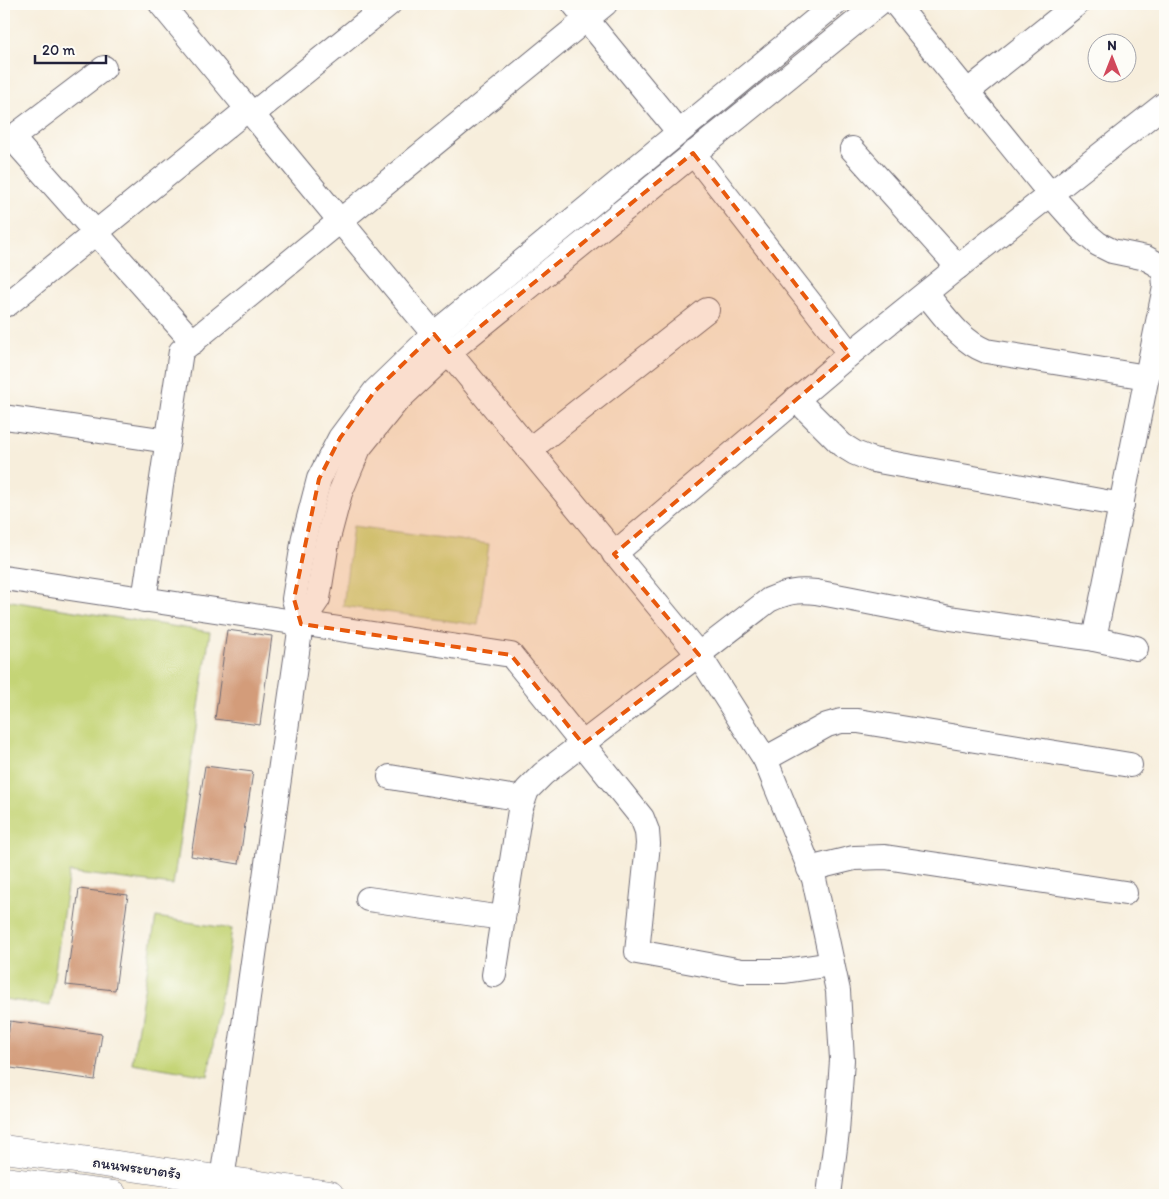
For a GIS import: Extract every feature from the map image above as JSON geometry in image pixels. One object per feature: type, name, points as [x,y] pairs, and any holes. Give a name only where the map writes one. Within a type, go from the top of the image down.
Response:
[{"type":"main road","name":"ถนนพระยาตรัง","points":[[4,1150],[330,1195]]},
{"type":"main road","name":"ถนนพระยาตรัง","points":[[4,1181],[113,1195]]},
{"type":"street","points":[[8,304],[95,233],[389,4]]},
{"type":"street","points":[[222,1180],[301,624],[318,599],[327,542],[338,501],[359,448],[441,343],[678,131],[835,4]]},
{"type":"street","points":[[441,343],[693,153],[878,4]]},
{"type":"street","points":[[896,4],[1051,195],[1085,233],[1098,244],[1112,251],[1146,258],[1157,264],[1164,274],[1165,287],[1094,639]]},
{"type":"street","points":[[967,92],[1077,4]]},
{"type":"street","points":[[171,7],[250,112],[698,655],[765,759],[814,879],[838,991],[842,1060],[837,1132],[829,1195]]},
{"type":"street","points":[[144,600],[181,351],[341,221],[589,9],[678,131]]},
{"type":"street","points":[[104,68],[8,141],[95,233],[193,342]]},
{"type":"street","points":[[614,554],[850,354],[1165,104]]},
{"type":"street","points":[[852,149],[958,267]]},
{"type":"street","points":[[693,153],[850,354]]},
{"type":"street","points":[[926,294],[964,338],[974,346],[986,350],[1147,376]]},
{"type":"street","points":[[529,450],[707,310]]},
{"type":"street","points":[[796,399],[842,445],[855,453],[873,460],[1122,505]]},
{"type":"street","points":[[4,417],[168,442]]},
{"type":"street","points":[[4,578],[511,656],[642,818],[647,831],[648,844],[637,952],[756,972],[786,971],[832,964]]},
{"type":"street","points":[[494,975],[523,800],[534,781],[769,600],[785,593],[799,591],[816,592],[950,618],[1094,639],[1136,648]]},
{"type":"street","points":[[765,759],[827,725],[841,721],[858,721],[1130,765]]},
{"type":"street","points":[[390,777],[523,800]]},
{"type":"street","points":[[810,869],[854,858],[869,856],[885,857],[1125,893]]},
{"type":"street","points":[[368,899],[503,918]]},
{"type":"highlighted area","points":[[693,153],[850,354],[614,554],[699,655],[583,744],[511,655],[301,624],[294,599],[319,479],[340,438],[375,391],[434,334],[449,352]]},
{"type":"green space","points":[[353,526],[489,544],[478,625],[343,606]]},
{"type":"green space","points":[[4,600],[210,632],[173,885],[69,872],[50,1006],[4,999]]},
{"type":"green space","points":[[156,917],[232,929],[208,1076],[132,1063]]},
{"type":"building","points":[[227,630],[272,636],[260,725],[215,719]]},
{"type":"building","points":[[205,766],[253,772],[239,864],[191,856]]},
{"type":"building","points":[[79,889],[128,895],[115,990],[66,985]]},
{"type":"building","points":[[10,1021],[102,1034],[95,1080],[4,1067]]}]
